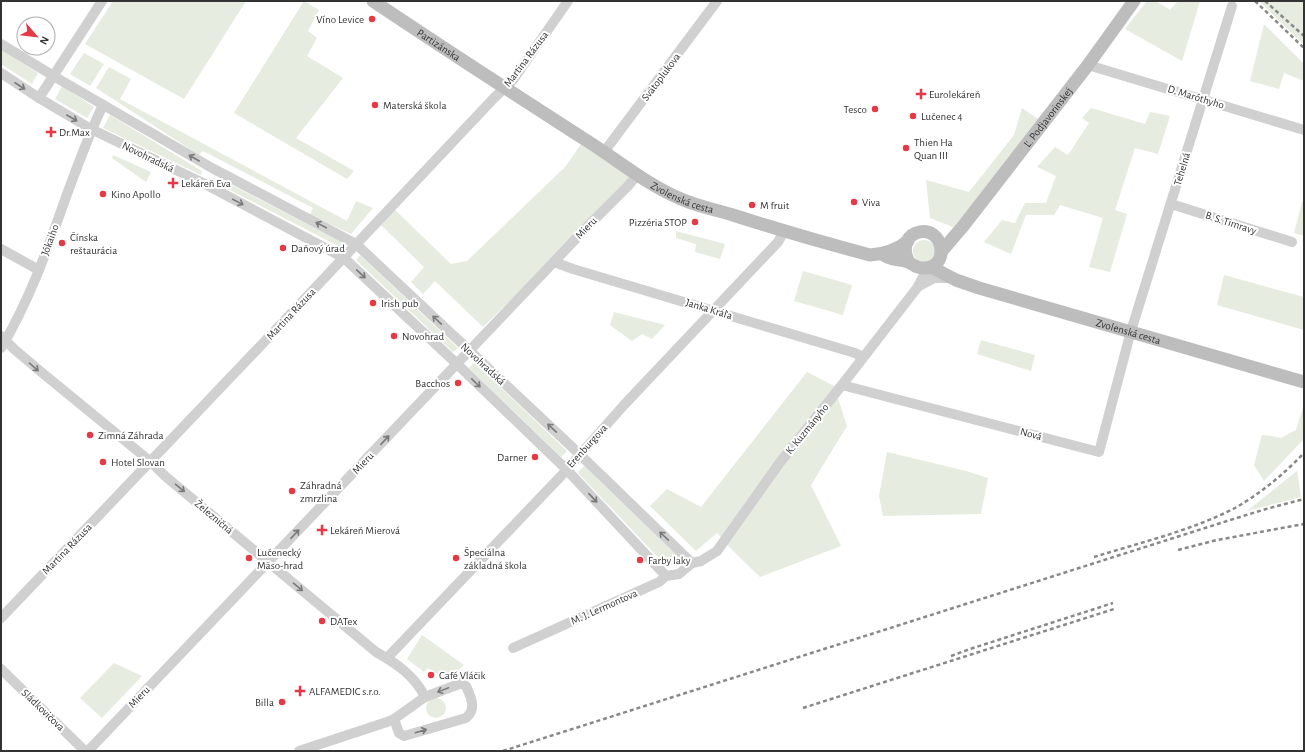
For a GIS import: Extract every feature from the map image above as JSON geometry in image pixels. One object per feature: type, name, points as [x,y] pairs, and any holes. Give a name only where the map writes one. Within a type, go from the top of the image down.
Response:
[{"type":"street","points":[[39,98],[102,1]]},
{"type":"street","name":"Partizánska","points":[[373,1],[505,89]]},
{"type":"street","name":"Martina Rázusa","points":[[1,618],[151,462],[494,98],[505,89],[513,80],[568,1]]},
{"type":"street","name":"Svätoplukova","points":[[604,152],[717,1]]},
{"type":"street","name":"Ľ. Podjavorinskej","points":[[941,254],[1088,65],[1134,1]]},
{"type":"street","name":"Tehelná","points":[[1131,331],[1232,6]]},
{"type":"street","name":"Novohradská","points":[[1,44],[53,76],[212,168],[356,244],[580,455],[692,563]]},
{"type":"street","name":"D. Maróthyho","points":[[1088,65],[1304,130]]},
{"type":"street","name":"Novohradská","points":[[1,74],[91,129],[205,184],[344,258],[566,469],[666,576]]},
{"type":"street","name":"Zvolenská cesta","points":[[505,89],[662,190],[706,208],[870,255],[882,254],[902,246],[913,235],[922,232],[935,236]]},
{"type":"street","points":[[91,129],[103,105]]},
{"type":"street","name":"Jókaiho","points":[[2,341],[40,270],[91,129]]},
{"type":"street","points":[[205,184],[212,168]]},
{"type":"street","name":"Mieru","points":[[87,751],[638,174]]},
{"type":"street","name":"B. S. Timravy","points":[[1171,204],[1292,242]]},
{"type":"street","name":"Erenburgova","points":[[387,658],[580,455],[624,405],[778,242],[784,231]]},
{"type":"street","points":[[935,236],[945,236],[958,231]]},
{"type":"street","points":[[935,236],[940,244],[941,254],[946,270],[952,278]]},
{"type":"street","points":[[908,241],[905,252],[921,266]]},
{"type":"street","points":[[1,250],[40,270]]},
{"type":"street","name":"Zvolenská cesta","points":[[882,254],[893,259],[921,266],[979,288],[1304,382]]},
{"type":"street","points":[[921,266],[937,262],[941,254]]},
{"type":"street","name":"Janka Kráľa","points":[[554,262],[573,269],[855,353],[863,357]]},
{"type":"street","points":[[917,288],[917,277],[921,266]]},
{"type":"street","name":"K. Kuzmányho","points":[[692,563],[701,561],[717,551],[782,461],[917,288],[929,279],[952,278]]},
{"type":"street","name":"Nová","points":[[842,385],[1099,452],[1131,331]]},
{"type":"street","name":"Železničná","points":[[2,341],[151,462],[165,476],[268,563],[376,652],[387,658],[415,680],[425,697]]},
{"type":"street","name":"M. J. Lermontova","points":[[513,648],[659,582],[666,576],[680,574],[692,563]]},
{"type":"street","name":"Sládkovičova","points":[[1,669],[87,751]]},
{"type":"street","points":[[299,751],[318,746],[394,719],[425,697],[461,683],[466,686],[473,703],[472,709],[466,718],[404,736],[399,733],[394,719]]},
{"type":"shaded area","points":[[113,1],[246,1],[184,99],[85,44]]},
{"type":"shaded area","points":[[304,1],[319,10],[308,31],[317,38],[307,56],[343,78],[296,138],[354,171],[347,179],[234,113]]},
{"type":"shaded area","points":[[1147,1],[1156,1],[1170,10],[1178,1],[1200,1],[1182,61],[1125,29]]},
{"type":"shaded area","points":[[1259,1],[1304,1],[1304,45]]},
{"type":"shaded area","points":[[1264,24],[1304,64],[1304,81],[1284,73],[1279,89],[1250,81]]},
{"type":"shaded area","points":[[1,49],[38,73],[32,84],[1,64]]},
{"type":"shaded area","points":[[84,53],[104,64],[90,86],[70,74]]},
{"type":"shaded area","points":[[109,67],[131,79],[120,99],[347,221],[356,201],[373,208],[351,234],[310,215],[313,208],[203,151],[199,155],[96,88]]},
{"type":"shaded area","points":[[62,86],[94,107],[87,118],[55,99]]},
{"type":"shaded area","points":[[1022,108],[1038,119],[967,212],[953,227],[930,218],[926,180],[969,192],[1014,135]]},
{"type":"shaded area","points":[[1091,108],[1145,124],[1150,112],[1170,116],[1158,154],[1135,148],[1115,210],[1127,214],[1110,272],[1089,267],[1103,218],[1060,205],[1054,215],[1026,215],[1011,254],[984,242],[1002,220],[1015,223],[1025,203],[1046,203],[1056,176],[1037,167],[1055,147],[1068,155],[1089,123],[1082,118]]},
{"type":"shaded area","points":[[110,115],[202,171],[201,175],[103,128]]},
{"type":"shaded area","points":[[581,144],[635,179],[483,327],[435,281],[423,294],[411,282],[424,267],[381,225],[395,210],[451,264],[467,261],[566,166]]},
{"type":"shaded area","points":[[113,155],[151,172],[146,182],[112,158]]},
{"type":"shaded area","points":[[220,179],[342,242],[340,247],[218,184]]},
{"type":"shaded area","points":[[1304,201],[1304,236],[1294,233],[1302,202]]},
{"type":"shaded area","points":[[676,231],[725,244],[720,259],[695,252],[696,244],[676,238]]},
{"type":"shaded area","points":[[920,240],[928,240],[935,247],[935,255],[928,262],[920,262],[913,255],[913,247]]},
{"type":"shaded area","points":[[360,255],[458,348],[453,352],[356,260]]},
{"type":"shaded area","points":[[803,271],[852,285],[843,315],[794,301]]},
{"type":"shaded area","points":[[1224,275],[1304,297],[1304,330],[1217,305]]},
{"type":"shaded area","points":[[614,312],[665,325],[652,339],[642,334],[632,341],[610,325]]},
{"type":"shaded area","points":[[981,340],[1035,355],[1031,371],[977,354]]},
{"type":"shaded area","points":[[474,362],[567,451],[561,457],[469,368]]},
{"type":"shaded area","points":[[807,372],[834,386],[847,426],[811,485],[841,546],[760,577],[729,547],[717,533],[696,551],[650,506],[667,489],[701,507]]},
{"type":"shaded area","points":[[1304,404],[1304,439],[1264,481],[1254,465],[1262,435],[1281,438],[1296,430]]},
{"type":"shaded area","points":[[887,452],[966,471],[988,478],[981,514],[883,516],[879,496]]},
{"type":"shaded area","points":[[584,466],[679,557],[668,568],[578,473]]},
{"type":"shaded area","points":[[1297,471],[1301,497],[1247,511]]},
{"type":"shaded area","points":[[422,635],[464,665],[451,677],[447,672],[438,674],[428,668],[424,672],[407,659]]},
{"type":"shaded area","points":[[114,663],[142,676],[102,718],[80,698]]},
{"type":"shaded area","points":[[436,698],[443,701],[446,708],[443,715],[436,718],[429,715],[426,708],[429,701]]},
{"type":"railway","points":[[1255,1],[1304,48]]},
{"type":"railway","points":[[1265,1],[1304,36]]},
{"type":"railway","points":[[1094,557],[1184,529],[1219,516],[1254,496],[1271,483],[1304,453]]},
{"type":"railway","points":[[503,751],[1227,521],[1304,499]]},
{"type":"railway","points":[[1178,550],[1217,540],[1304,524]]},
{"type":"railway","points":[[951,656],[1113,603]]},
{"type":"railway","points":[[803,708],[1114,609]]},
{"type":"place","name":"Víno Levice","points":[[372,19]]},
{"type":"place","name":"Eurolekáreň","points":[[921,94]]},
{"type":"place","name":"Materská škola","points":[[375,105]]},
{"type":"place","name":"Tesco","points":[[875,109]]},
{"type":"place","name":"Lučenec 4","points":[[913,116]]},
{"type":"place","name":"Dr.Max","points":[[51,132]]},
{"type":"place","name":"Thien Ha Quan III","points":[[906,148]]},
{"type":"place","name":"Lekáreň Eva","points":[[173,183]]},
{"type":"place","name":"Kino Apollo","points":[[103,194]]},
{"type":"place","name":"Viva","points":[[854,202]]},
{"type":"place","name":"M fruit","points":[[752,205]]},
{"type":"place","name":"Pizzéria STOP","points":[[695,222]]},
{"type":"place","name":"Čínska reštaurácia","points":[[62,243]]},
{"type":"place","name":"Daňový úrad","points":[[283,248]]},
{"type":"place","name":"Irish pub","points":[[373,303]]},
{"type":"place","name":"Novohrad","points":[[394,336]]},
{"type":"place","name":"Bacchos","points":[[458,383]]},
{"type":"place","name":"Zimná Záhrada","points":[[90,435]]},
{"type":"place","name":"Darner","points":[[535,457]]},
{"type":"place","name":"Hotel Slovan","points":[[103,462]]},
{"type":"place","name":"Záhradná zmrzlina","points":[[292,491]]},
{"type":"place","name":"Lekáreň Mierová","points":[[322,530]]},
{"type":"place","name":"Lučenecký Mäso-hrad","points":[[249,558]]},
{"type":"place","name":"Špeciálna základná škola","points":[[456,558]]},
{"type":"place","name":"Farby laky","points":[[640,560]]},
{"type":"place","name":"DATex","points":[[322,621]]},
{"type":"place","name":"Café Vláčik","points":[[431,675]]},
{"type":"place","name":"ALFAMEDIC s.r.o.","points":[[300,691]]},
{"type":"place","name":"Billa","points":[[282,702]]}]
